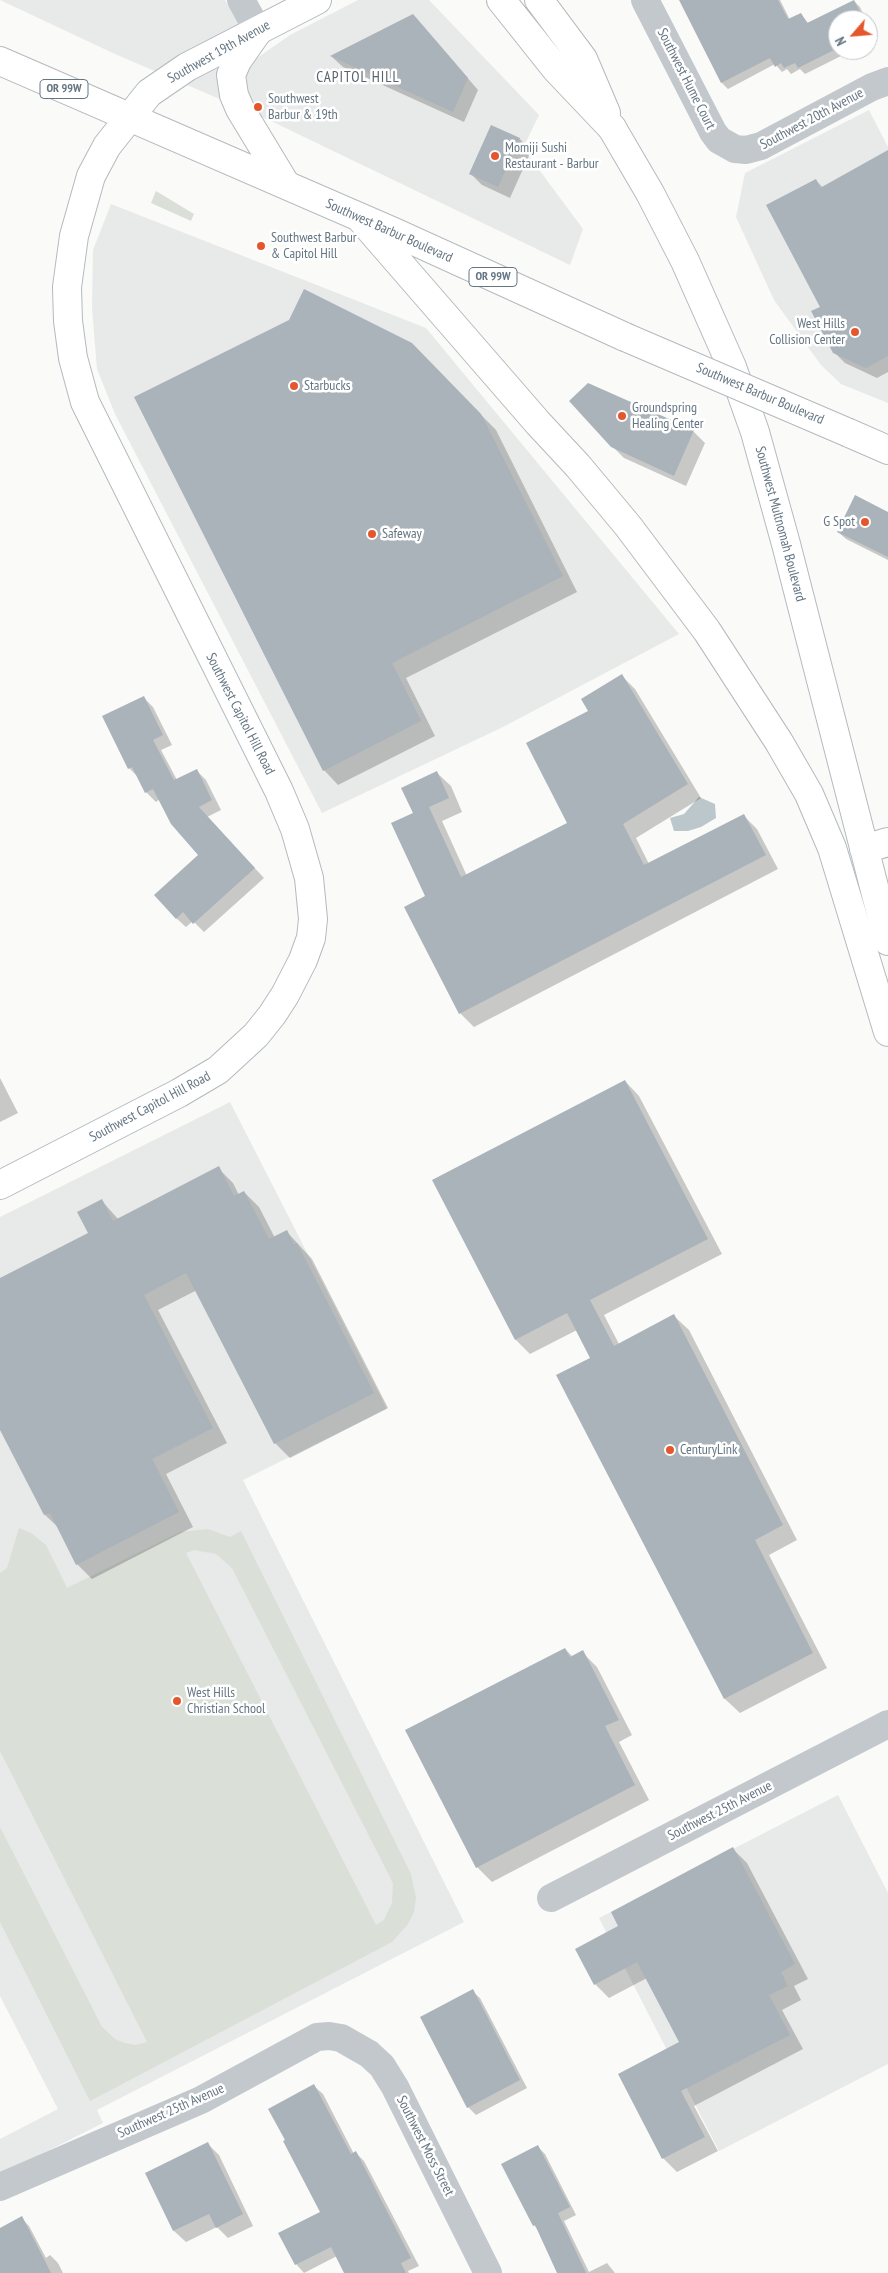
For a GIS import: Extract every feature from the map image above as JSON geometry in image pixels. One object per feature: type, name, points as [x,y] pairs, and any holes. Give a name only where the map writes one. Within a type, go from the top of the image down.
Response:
[{"type":"main road","name":"Southwest 19th Avenue","points":[[129,117],[150,93],[186,67],[318,0]]},
{"type":"main road","points":[[501,0],[556,70],[612,128]]},
{"type":"main road","points":[[539,0],[583,59],[612,128]]},
{"type":"main road","points":[[258,31],[237,61],[231,75],[234,95],[240,109],[286,185]]},
{"type":"main road","name":"Southwest Barbur Boulevard","points":[[0,61],[286,185],[626,337],[888,450]]},
{"type":"main road","name":"Southwest Capitol Hill Road","points":[[0,1185],[179,1093],[218,1070],[256,1035],[272,1015],[285,995],[303,960],[311,938],[313,919],[309,878],[288,810],[85,402],[73,358],[68,321],[67,287],[74,236],[91,176],[107,146],[129,117]]},
{"type":"main road","name":"Southwest Multnomah Boulevard","points":[[612,128],[650,193],[689,270],[732,367],[755,432],[876,846],[888,942]]},
{"type":"main road","points":[[361,219],[538,423],[578,466],[634,533],[707,631],[779,742],[812,801],[832,848],[888,1032]]},
{"type":"street","points":[[241,0],[258,31]]},
{"type":"street","name":"Southwest Hume Court","points":[[645,0],[713,132],[719,140],[735,149]]},
{"type":"street","name":"Southwest 20th Avenue","points":[[735,149],[746,150],[761,146],[872,87],[888,81]]},
{"type":"street","name":"Southwest 25th Avenue","points":[[552,1898],[888,1724]]},
{"type":"street","name":"Southwest 25th Avenue","points":[[0,2188],[200,2100],[317,2038],[328,2036],[341,2038]]},
{"type":"street","name":"Southwest Moss Street","points":[[341,2038],[369,2054],[382,2066],[395,2086],[488,2273]]},
{"type":"shaded area","points":[[0,0],[225,0],[257,58],[290,35],[358,0],[429,0],[539,115],[523,148],[583,229],[570,265],[273,122],[115,54]]},
{"type":"shaded area","points":[[869,110],[888,147],[888,403],[841,384],[821,365],[774,300],[736,217],[745,173]]},
{"type":"shaded area","points":[[156,191],[194,214],[191,221],[151,203]]},
{"type":"shaded area","points":[[111,204],[426,328],[679,634],[503,727],[322,813],[115,414],[97,369],[92,308],[93,250]]},
{"type":"shaded area","points":[[699,797],[715,804],[716,818],[701,827],[688,831],[674,831],[670,818],[684,814]]},
{"type":"shaded area","name":"West Hills Christian School","points":[[230,1102],[387,1409],[243,1480],[464,1922],[97,2110],[103,2123],[0,2175],[0,2139],[58,2109],[0,1996],[0,1217]]},
{"type":"shaded area","points":[[19,1528],[31,1533],[46,1545],[67,1588],[180,1532],[208,1529],[230,1537],[241,1531],[411,1874],[416,1898],[414,1912],[408,1924],[392,1942],[90,2101],[0,1922],[0,1827],[102,2027],[115,2039],[125,2043],[135,2045],[147,2042],[0,1751],[0,1573],[7,1568]],"holes":[[[194,1550],[216,1554],[232,1568],[393,1884],[392,1903],[384,1920],[376,1925],[186,1553]]]},
{"type":"shaded area","points":[[838,1795],[888,1893],[888,2064],[719,2151],[599,1918]]},
{"type":"building","points":[[679,0],[778,0],[788,19],[801,13],[807,23],[828,13],[828,53],[798,68],[795,63],[784,68],[781,63],[775,67],[770,58],[721,83]]},
{"type":"building","points":[[854,0],[859,10],[834,10]]},
{"type":"building","points":[[413,14],[468,78],[453,112],[330,56]]},
{"type":"building","name":"Momiji Sushi Restaurant - Barbur","points":[[491,125],[520,138],[498,187],[469,174]]},
{"type":"building","points":[[888,150],[888,356],[866,368],[833,353],[811,311],[820,307],[766,205],[816,179],[820,188]]},
{"type":"building","name":"Safeway","points":[[304,289],[412,343],[481,414],[563,576],[392,663],[421,721],[323,771],[134,397],[289,320]]},
{"type":"building","name":"Groundspring Healing Center","points":[[588,383],[694,430],[674,476],[611,447],[569,401]]},
{"type":"building","name":"G Spot","points":[[855,495],[888,512],[888,557],[837,532]]},
{"type":"building","points":[[622,674],[688,784],[623,824],[644,865],[744,814],[766,855],[459,1014],[404,907],[425,896],[391,823],[413,813],[401,788],[437,771],[449,798],[429,807],[461,877],[567,823],[526,743],[588,711],[581,699]]},
{"type":"building","points":[[144,696],[163,735],[153,740],[174,780],[197,769],[212,800],[199,807],[255,868],[193,924],[183,912],[176,919],[154,895],[198,855],[171,824],[153,789],[145,793],[132,767],[128,769],[102,716]]},
{"type":"building","name":"CenturyLink","points":[[625,1080],[708,1239],[590,1300],[614,1346],[674,1314],[783,1525],[755,1540],[813,1653],[724,1699],[556,1375],[590,1358],[567,1313],[515,1340],[432,1180]]},
{"type":"building","points":[[219,1166],[234,1196],[244,1191],[269,1239],[287,1230],[294,1244],[297,1243],[374,1393],[274,1444],[186,1273],[144,1295],[213,1428],[152,1459],[179,1512],[76,1565],[50,1513],[44,1515],[0,1430],[0,1278],[88,1233],[77,1212],[102,1199],[113,1221]]},
{"type":"building","points":[[565,1648],[570,1657],[583,1650],[619,1720],[605,1726],[635,1785],[476,1868],[405,1730]]},
{"type":"building","points":[[733,1847],[795,1964],[781,1972],[788,1986],[769,1995],[790,2035],[681,2091],[705,2137],[662,2159],[618,2074],[679,2042],[637,1962],[594,1985],[575,1949],[618,1926],[611,1912]]},
{"type":"building","points":[[473,1989],[520,2080],[467,2108],[420,2017]]},
{"type":"building","points":[[314,2084],[351,2154],[356,2151],[411,2258],[401,2263],[406,2273],[344,2273],[331,2247],[295,2265],[278,2233],[320,2212],[268,2109]]},
{"type":"building","points":[[208,2142],[243,2214],[216,2228],[209,2214],[173,2231],[145,2173]]},
{"type":"building","points":[[538,2145],[570,2207],[558,2213],[586,2273],[557,2273],[535,2225],[533,2226],[501,2164]]},
{"type":"building","points":[[22,2216],[51,2273],[0,2273],[0,2228]]},
{"type":"place","name":"Southwest Barbur & 19th","points":[[258,107]]},
{"type":"place","name":"Momiji Sushi Restaurant - Barbur","points":[[495,156]]},
{"type":"place","name":"Southwest Barbur & Capitol Hill","points":[[261,246]]},
{"type":"place","name":"West Hills Collision Center","points":[[855,332]]},
{"type":"place","name":"Starbucks","points":[[294,386]]},
{"type":"place","name":"Groundspring Healing Center","points":[[622,416]]},
{"type":"place","name":"G Spot","points":[[865,522]]},
{"type":"place","name":"Safeway","points":[[372,534]]},
{"type":"place","name":"CenturyLink","points":[[670,1450]]},
{"type":"place","name":"West Hills Christian School","points":[[177,1701]]},
{"type":"district","name":"CAPITOL HILL","points":[[358,78]]}]
